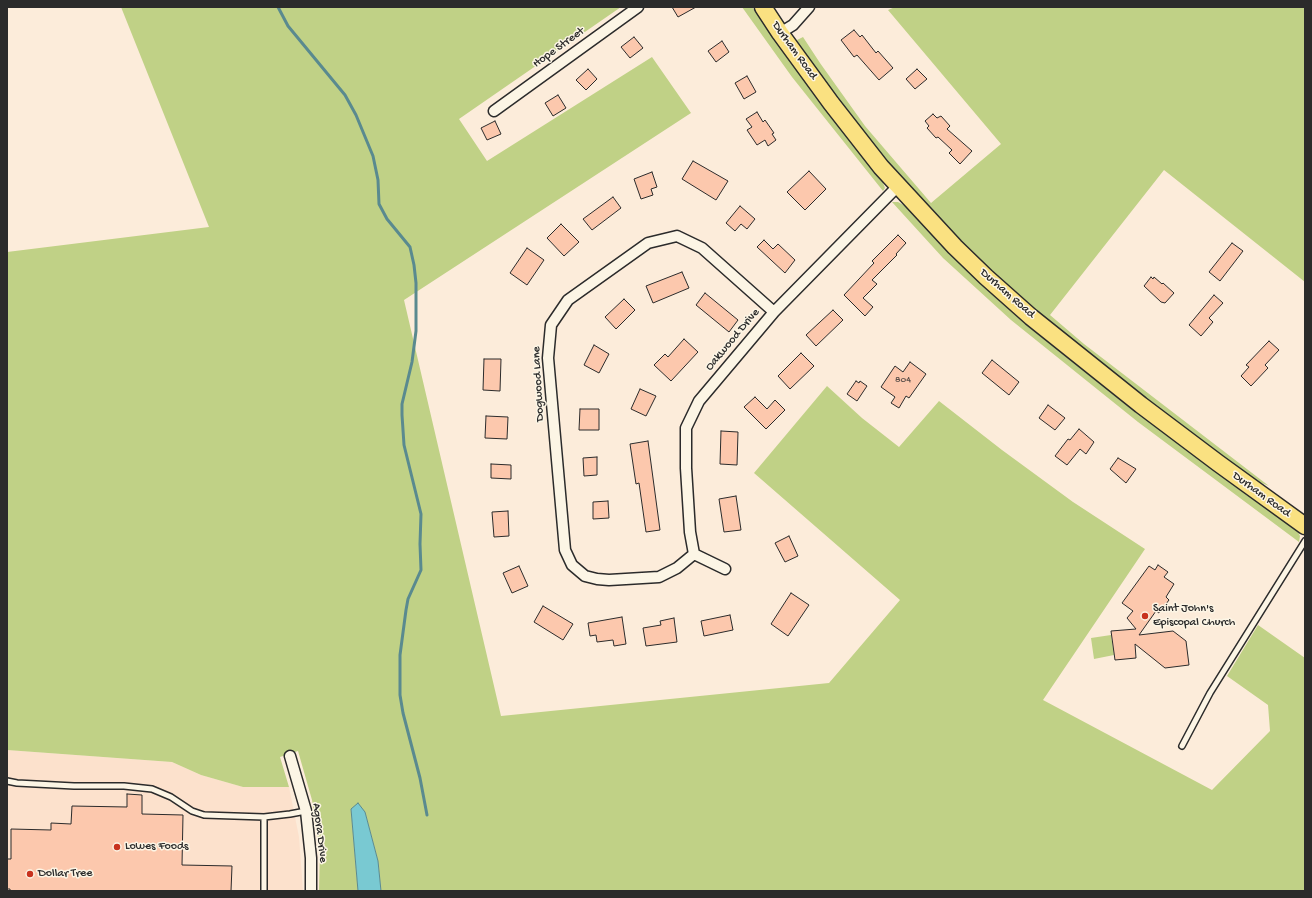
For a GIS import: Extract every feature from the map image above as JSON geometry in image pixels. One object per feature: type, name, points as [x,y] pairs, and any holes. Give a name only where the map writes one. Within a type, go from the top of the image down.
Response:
[{"type":"main road","name":"Durham Road","points":[[763,7],[780,33],[846,122],[898,186],[955,247],[986,277],[1031,316],[1141,405],[1305,526]]},
{"type":"street","name":"Hope Street","points":[[494,111],[638,7]]},
{"type":"street","points":[[780,33],[793,25],[809,7]]},
{"type":"street","name":"Oakwood Drive","points":[[694,554],[690,525],[686,428],[699,401],[774,312],[898,186]]},
{"type":"street","name":"Dogwood Lane","points":[[694,554],[677,568],[659,577],[609,580],[596,579],[585,576],[572,565],[565,550],[548,358],[551,324],[568,300],[648,243],[677,236],[702,248],[774,312]]},
{"type":"street","points":[[694,554],[725,569]]},
{"type":"street","name":"Agora Drive","points":[[290,756],[306,811],[311,858],[312,891]]},
{"type":"lane","points":[[1182,746],[1210,693],[1305,541]]},
{"type":"lane","points":[[7,781],[17,783],[74,786],[124,786],[152,789],[171,797],[192,811],[204,815],[264,817],[306,811]]},
{"type":"lane","points":[[264,817],[264,891]]},
{"type":"shaded area","points":[[7,750],[172,762],[201,775],[243,787],[289,787],[299,837],[303,891],[7,891]]},
{"type":"green space","points":[[121,7],[621,7],[459,119],[487,161],[652,57],[691,113],[404,300],[501,716],[829,683],[900,600],[754,473],[827,386],[862,418],[899,447],[939,401],[1002,450],[1073,502],[1145,549],[1043,700],[1212,790],[1270,731],[1268,705],[1227,676],[1258,625],[1305,658],[1305,891],[381,891],[378,861],[365,812],[351,809],[358,891],[319,891],[320,851],[312,800],[298,751],[280,757],[289,787],[243,787],[201,775],[172,762],[7,750],[7,252],[209,227]]},
{"type":"green space","points":[[742,7],[752,7],[880,175],[885,188],[883,191],[792,77]]},
{"type":"green space","points":[[895,7],[1305,7],[1305,282],[1164,170],[1050,315],[1084,344],[1269,486],[1247,477],[1088,355],[986,269],[878,155],[802,51],[797,40],[803,37],[865,126],[931,203],[1001,144],[888,10]]},
{"type":"green space","points":[[892,202],[898,202],[907,207],[1108,386],[1298,532],[1300,536],[1299,542],[1138,422],[1011,320],[943,258]]},
{"type":"green space","points":[[1111,635],[1114,655],[1094,659],[1091,638]]},
{"type":"water","points":[[358,803],[365,812],[378,861],[381,891],[358,891],[351,809]]},
{"type":"building","points":[[672,7],[696,7],[678,17]]},
{"type":"building","points":[[854,30],[860,37],[862,35],[876,53],[878,51],[893,68],[879,80],[857,55],[854,57],[841,40]]},
{"type":"building","points":[[634,37],[643,48],[630,58],[621,47]]},
{"type":"building","points":[[722,41],[729,52],[716,62],[708,51]]},
{"type":"building","points":[[588,69],[597,79],[586,90],[576,80]]},
{"type":"building","points":[[917,69],[927,79],[915,89],[906,79]]},
{"type":"building","points":[[747,76],[756,92],[744,99],[735,83]]},
{"type":"building","points":[[558,95],[566,108],[553,116],[545,103]]},
{"type":"building","points":[[757,112],[763,122],[765,120],[774,133],[772,134],[776,140],[768,146],[765,140],[757,145],[747,130],[752,127],[746,119]]},
{"type":"building","points":[[933,114],[937,118],[941,116],[950,126],[947,129],[972,151],[960,164],[949,153],[952,150],[938,137],[936,138],[927,128],[929,126],[925,121]]},
{"type":"building","points":[[495,121],[501,134],[487,140],[481,128]]},
{"type":"building","points":[[693,161],[728,181],[716,200],[682,179]]},
{"type":"building","points":[[809,171],[826,189],[805,210],[787,192]]},
{"type":"building","points":[[652,172],[657,187],[651,189],[653,195],[641,199],[634,179]]},
{"type":"building","points":[[613,197],[621,208],[592,230],[583,219]]},
{"type":"building","points":[[740,206],[755,219],[747,229],[741,224],[735,231],[726,223]]},
{"type":"building","points":[[561,224],[579,242],[564,256],[547,238]]},
{"type":"building","points":[[898,235],[906,243],[896,254],[897,255],[872,280],[877,284],[863,298],[873,307],[865,316],[844,295],[874,263],[872,261]]},
{"type":"building","points":[[764,240],[773,249],[778,244],[795,260],[785,273],[757,247]]},
{"type":"building","points":[[1232,243],[1243,251],[1220,281],[1209,272]]},
{"type":"building","points":[[527,248],[544,260],[527,285],[510,273]]},
{"type":"building","points":[[682,272],[689,288],[653,303],[646,286]]},
{"type":"building","points":[[1151,277],[1153,279],[1154,277],[1162,284],[1163,283],[1174,293],[1165,303],[1161,302],[1144,286]]},
{"type":"building","points":[[705,293],[738,320],[729,332],[696,305]]},
{"type":"building","points":[[1214,295],[1223,303],[1209,318],[1213,322],[1201,336],[1189,325]]},
{"type":"building","points":[[624,299],[635,310],[616,329],[605,317]]},
{"type":"building","points":[[833,310],[843,320],[816,346],[806,335]]},
{"type":"building","points":[[684,339],[698,352],[671,381],[654,365],[665,354],[668,357]]},
{"type":"building","points":[[1269,341],[1279,350],[1265,365],[1268,368],[1251,386],[1241,376],[1249,367],[1246,365]]},
{"type":"building","points":[[594,345],[609,354],[599,373],[584,365]]},
{"type":"building","points":[[801,353],[814,366],[790,389],[778,376]]},
{"type":"building","points":[[484,359],[501,359],[500,391],[483,390]]},
{"type":"building","points":[[992,360],[1019,382],[1009,395],[982,373]]},
{"type":"building","points":[[910,362],[926,374],[909,398],[906,396],[899,408],[891,403],[895,397],[881,387],[895,366],[903,372]]},
{"type":"building","points":[[856,381],[859,383],[860,381],[867,386],[857,401],[847,394]]},
{"type":"building","points":[[640,389],[656,396],[646,416],[631,409]]},
{"type":"building","points":[[755,397],[767,409],[775,400],[785,410],[766,429],[744,407]]},
{"type":"building","points":[[1048,405],[1065,418],[1055,430],[1039,418]]},
{"type":"building","points":[[580,409],[599,409],[599,430],[579,430]]},
{"type":"building","points":[[486,416],[508,417],[507,439],[485,438]]},
{"type":"building","points":[[1079,429],[1094,442],[1086,454],[1080,449],[1067,465],[1055,456],[1068,439],[1070,440]]},
{"type":"building","points":[[721,431],[738,432],[737,465],[720,464]]},
{"type":"building","points":[[648,441],[660,530],[646,532],[639,483],[636,484],[630,444]]},
{"type":"building","points":[[597,457],[597,475],[584,476],[583,458]]},
{"type":"building","points":[[1118,458],[1136,469],[1126,483],[1110,469]]},
{"type":"building","points":[[491,464],[511,465],[511,479],[491,478]]},
{"type":"building","points":[[736,496],[741,530],[724,532],[719,499]]},
{"type":"building","points":[[608,501],[609,518],[593,519],[593,502]]},
{"type":"building","points":[[508,511],[509,536],[494,537],[492,512]]},
{"type":"building","points":[[789,536],[798,556],[785,562],[775,543]]},
{"type":"building","name":"Saint John's Episcopal Church","points":[[1158,565],[1168,572],[1164,577],[1174,584],[1166,597],[1169,600],[1159,613],[1156,611],[1139,635],[1173,631],[1186,641],[1189,665],[1165,668],[1135,644],[1136,658],[1115,660],[1111,631],[1136,629],[1127,618],[1133,611],[1122,603],[1149,566],[1155,570]]},
{"type":"building","points":[[519,566],[528,586],[512,593],[503,573]]},
{"type":"building","points":[[791,593],[809,605],[788,636],[771,624]]},
{"type":"building","points":[[543,606],[573,624],[563,640],[534,622]]},
{"type":"building","points":[[730,615],[733,630],[704,636],[701,621]]},
{"type":"building","points":[[622,617],[626,644],[614,646],[613,640],[597,642],[596,635],[590,636],[588,623]]},
{"type":"building","points":[[674,618],[677,642],[646,646],[643,628],[661,625],[660,621]]},
{"type":"building","name":"Lowes Foods","points":[[127,794],[142,795],[142,814],[183,815],[182,865],[232,866],[231,891],[10,891],[10,889],[7,889],[7,859],[11,859],[11,829],[51,830],[51,823],[71,824],[72,806],[127,807]]},
{"type":"waterway","points":[[278,7],[288,26],[345,95],[356,115],[373,156],[378,180],[379,204],[387,219],[410,247],[414,265],[416,283],[416,331],[412,362],[402,404],[402,415],[404,445],[421,514],[421,570],[408,599],[406,610],[400,655],[400,695],[403,713],[420,778],[427,815]]},
{"type":"place","name":"Saint John's Episcopal Church","points":[[1145,616]]},
{"type":"place","name":"Lowes Foods","points":[[117,847]]},
{"type":"place","name":"Dollar Tree","points":[[30,874]]}]
